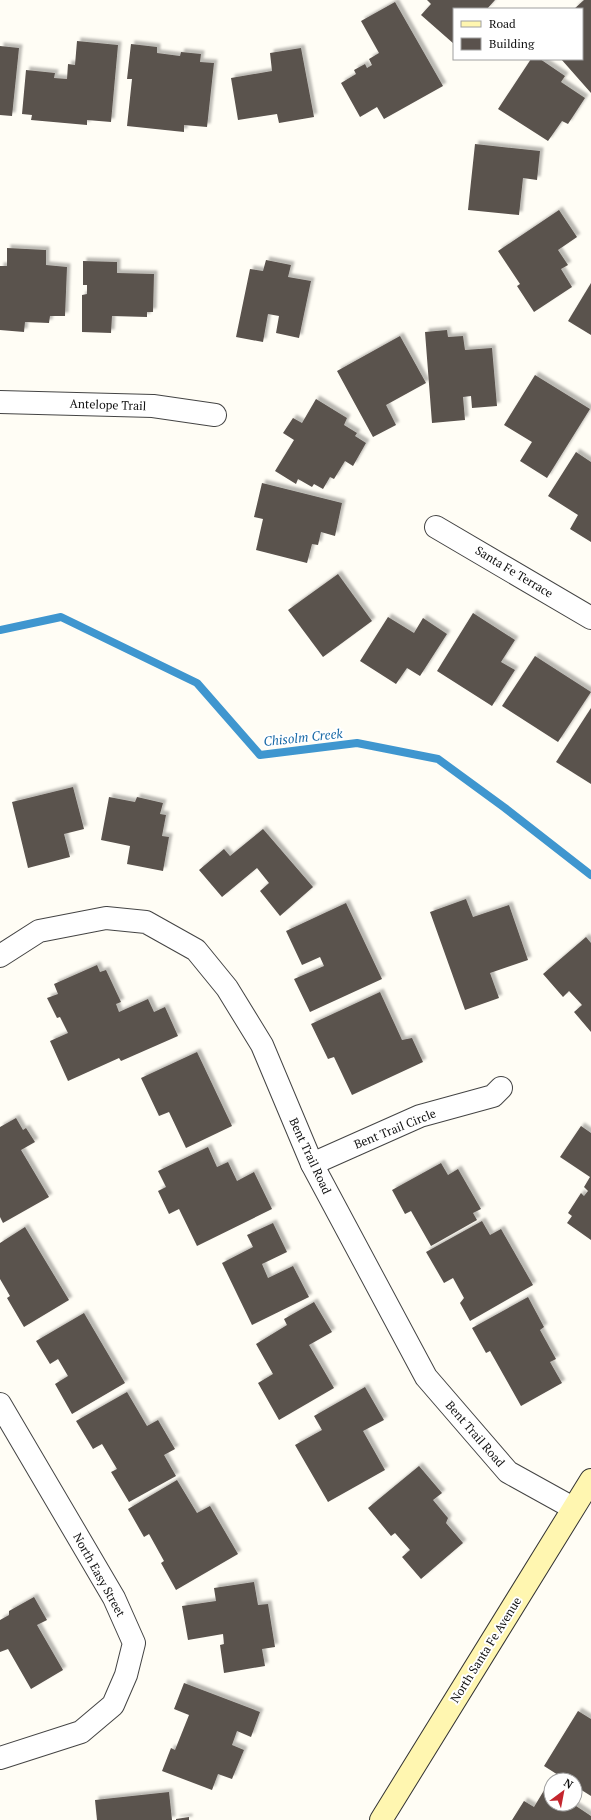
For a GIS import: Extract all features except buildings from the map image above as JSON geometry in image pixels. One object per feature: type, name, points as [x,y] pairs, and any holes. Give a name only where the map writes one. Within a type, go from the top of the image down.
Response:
[{"type":"main road","name":"North Santa Fe Avenue","points":[[381,1820],[591,1480]]},
{"type":"street","name":"Antelope Trail","points":[[0,402],[153,406],[215,415]]},
{"type":"street","name":"Santa Fe Terrace","points":[[436,526],[591,618]]},
{"type":"street","name":"Bent Trail Road","points":[[0,956],[39,931],[106,918],[146,922],[196,950],[227,988],[262,1045],[312,1164],[426,1377],[508,1472],[574,1508]]},
{"type":"street","name":"Bent Trail Circle","points":[[312,1164],[420,1116],[493,1096],[502,1088]]},
{"type":"street","name":"North Easy Street","points":[[0,1404],[114,1598],[134,1643],[126,1675],[113,1705],[81,1732],[0,1758]]},
{"type":"waterway","name":"Chisolm Creek","points":[[0,630],[61,617],[197,683],[260,755],[357,743],[438,759],[505,808],[591,875]]}]
